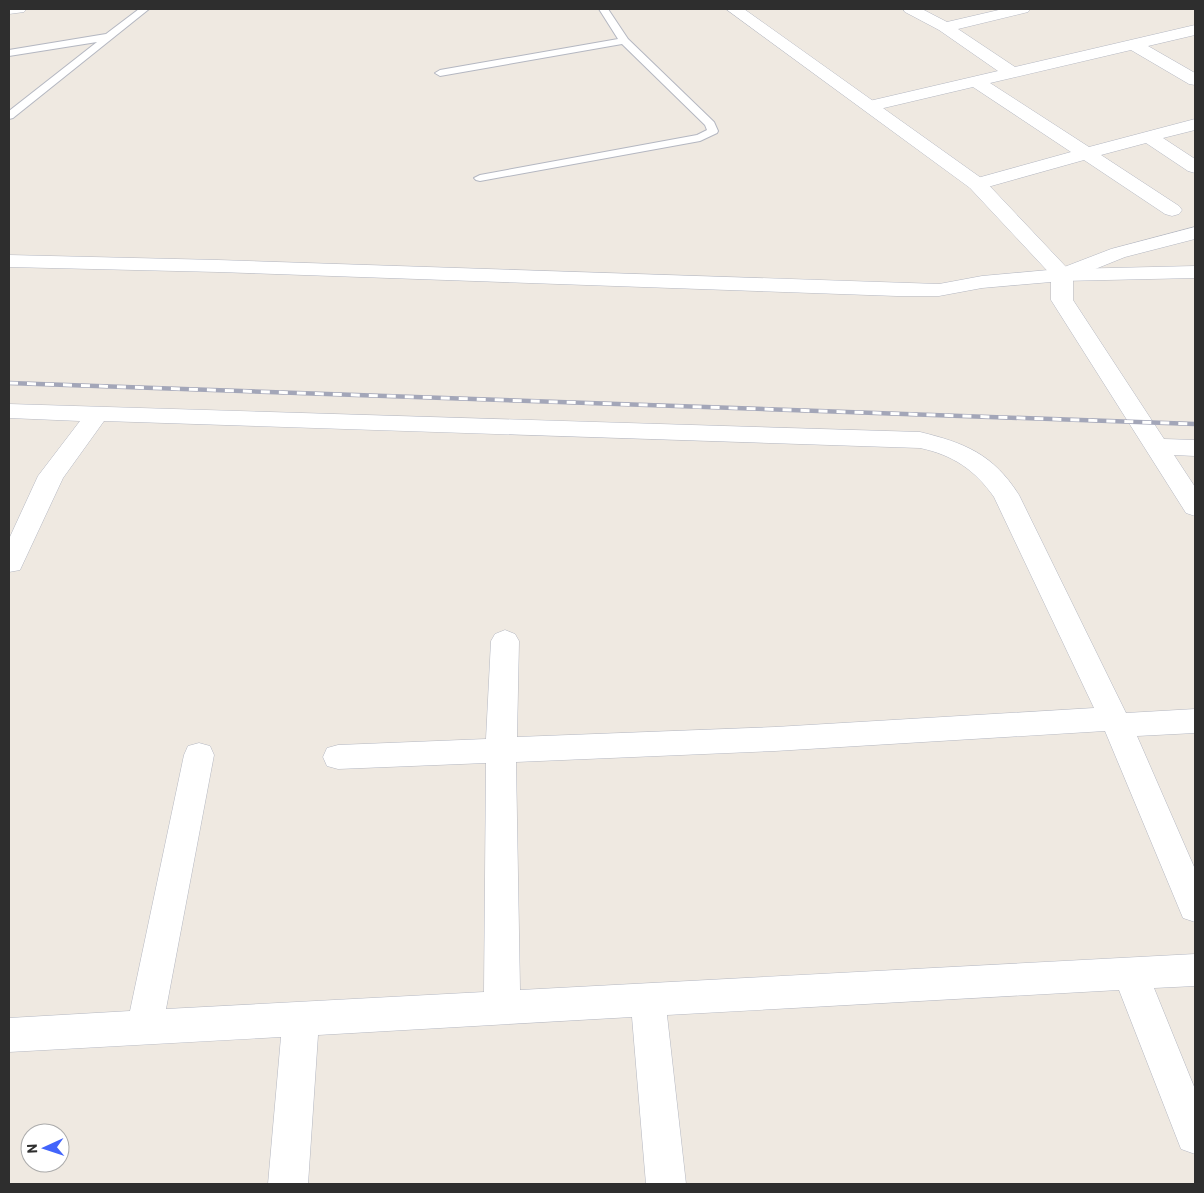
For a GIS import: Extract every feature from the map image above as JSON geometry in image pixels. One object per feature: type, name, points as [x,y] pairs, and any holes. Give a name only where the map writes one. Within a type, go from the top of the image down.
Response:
[{"type":"street","points":[[9,10],[18,9]]},
{"type":"street","points":[[734,9],[977,184],[1062,275],[1062,300],[1195,507]]},
{"type":"street","points":[[911,9],[946,27],[1012,73]]},
{"type":"street","points":[[946,27],[1022,9]]},
{"type":"street","points":[[870,106],[1132,44],[1191,34]]},
{"type":"street","points":[[1132,44],[1195,80]]},
{"type":"street","points":[[975,81],[1172,210]]},
{"type":"street","points":[[977,184],[1083,153],[1195,124]]},
{"type":"street","points":[[1147,136],[1195,166]]},
{"type":"street","points":[[1062,275],[1118,253],[1195,233]]},
{"type":"street","points":[[9,261],[218,266],[898,290],[939,290],[982,282],[1062,275],[1195,272]]},
{"type":"street","points":[[11,413],[96,414],[910,440],[944,445],[970,457],[992,474],[1006,495],[1115,722],[1195,907]]},
{"type":"street","points":[[11,563],[51,476],[96,414]]},
{"type":"street","points":[[1158,447],[1195,448]]},
{"type":"street","points":[[502,1008],[501,752],[505,641]]},
{"type":"street","points":[[338,757],[501,752],[1115,722],[1195,721]]},
{"type":"street","points":[[146,1028],[199,755]]},
{"type":"street","points":[[9,1035],[1195,970]]},
{"type":"street","points":[[1130,973],[1195,1135]]},
{"type":"street","points":[[648,1000],[666,1184]]},
{"type":"street","points":[[288,1184],[301,1019]]},
{"type":"lane","points":[[9,116],[144,9]]},
{"type":"lane","points":[[480,178],[700,138],[713,132],[710,124],[624,41],[604,9]]},
{"type":"lane","points":[[9,53],[109,37]]},
{"type":"lane","points":[[440,73],[624,41]]},
{"type":"railway","points":[[9,383],[1195,424]]}]
